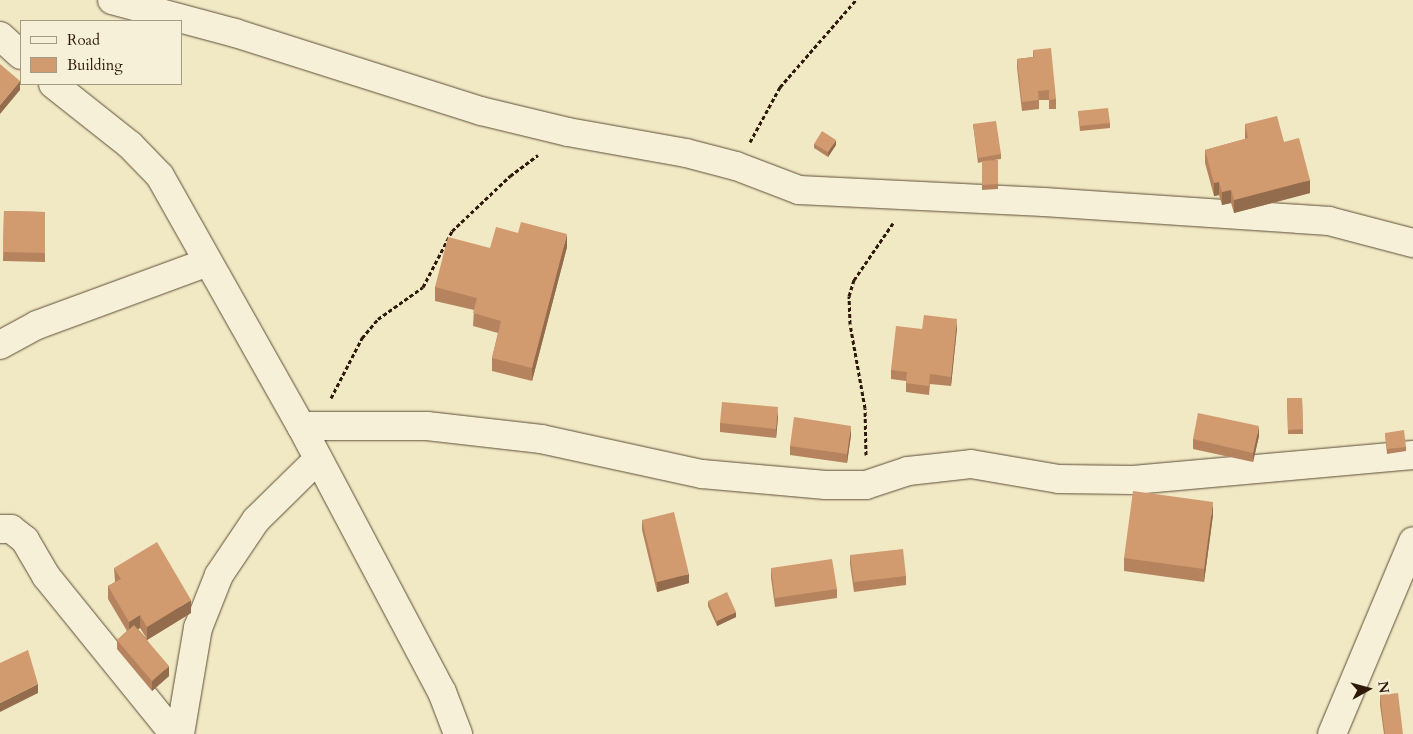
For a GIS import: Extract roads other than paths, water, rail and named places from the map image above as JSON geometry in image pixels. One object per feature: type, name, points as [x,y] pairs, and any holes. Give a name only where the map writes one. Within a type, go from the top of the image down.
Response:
[{"type":"street","points":[[112,0],[235,33],[481,111],[568,132],[686,152],[736,166],[799,190],[910,198],[1044,202],[1329,221],[1413,243]]},
{"type":"street","points":[[0,36],[20,55]]},
{"type":"street","points":[[54,85],[130,145],[160,176],[208,262],[310,426],[316,461],[442,692],[458,734]]},
{"type":"street","points":[[0,345],[37,325],[208,262]]},
{"type":"street","points":[[310,426],[437,427],[541,439],[702,474],[826,486],[866,485],[908,471],[970,464],[1059,479],[1132,480],[1413,455]]},
{"type":"street","points":[[180,734],[198,628],[220,575],[256,520],[316,461]]},
{"type":"street","points":[[0,529],[11,529],[25,540],[46,576],[174,734]]},
{"type":"street","points":[[1332,734],[1413,541]]}]
